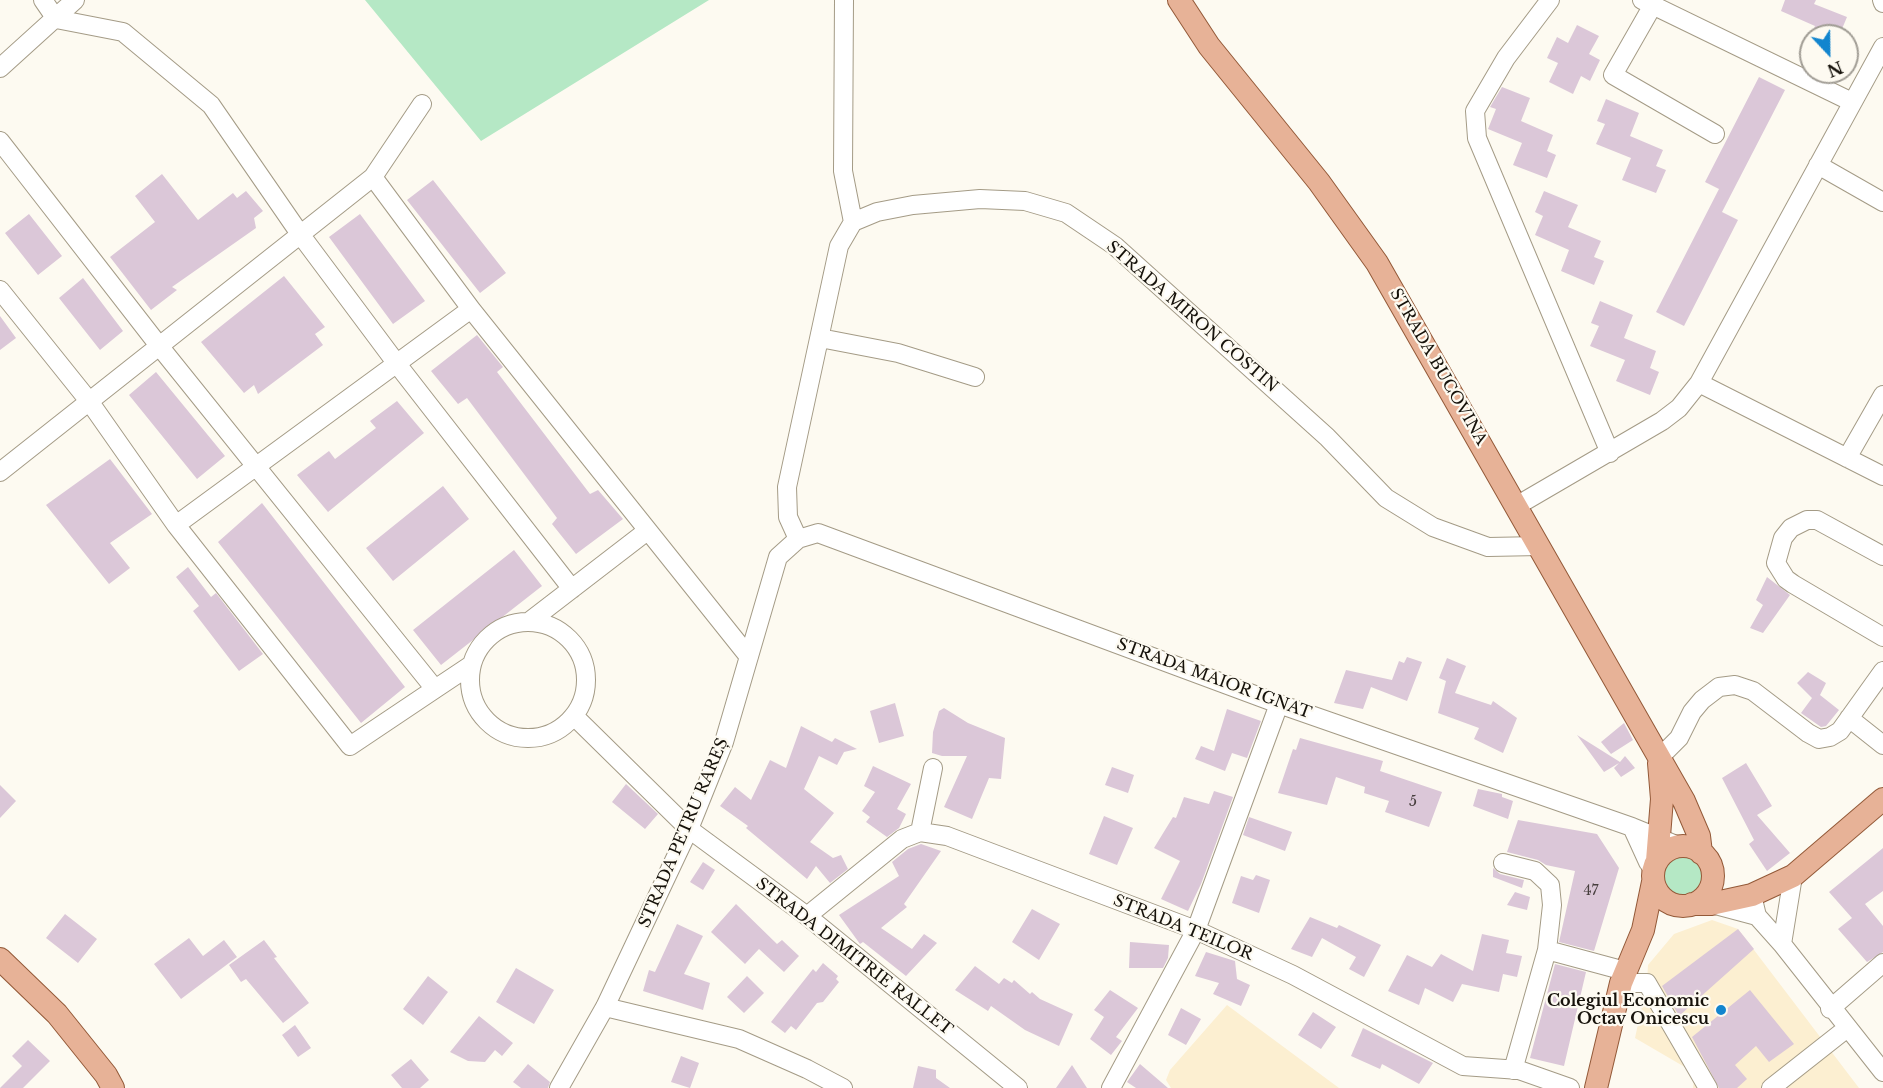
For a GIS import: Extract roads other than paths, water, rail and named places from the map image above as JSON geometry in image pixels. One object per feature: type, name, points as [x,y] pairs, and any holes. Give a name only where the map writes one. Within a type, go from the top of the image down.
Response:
[{"type":"main road","name":"STRADA BUCOVINA","points":[[1179,0],[1209,46],[1319,182],[1377,263],[1518,505],[1692,817],[1698,856]]},
{"type":"main road","name":"STRADA BUCOVINA","points":[[1596,1088],[1623,977],[1643,930],[1655,863],[1662,799],[1659,758]]},
{"type":"main road","points":[[1754,906],[1698,856],[1672,849],[1655,863],[1663,898],[1695,905],[1754,906],[1881,804]]},
{"type":"main road","points":[[1643,930],[1695,905],[1711,886],[1698,856]]},
{"type":"main road","points":[[0,959],[57,1014],[106,1075],[112,1088]]},
{"type":"street","points":[[43,0],[56,19],[123,32],[211,105],[300,234],[397,364],[572,589]]},
{"type":"street","points":[[0,68],[75,0]]},
{"type":"street","points":[[798,539],[788,517],[787,487],[838,246],[853,222],[843,171],[843,0]]},
{"type":"street","points":[[1550,0],[1506,58],[1476,111],[1477,138],[1610,453]]},
{"type":"street","points":[[1715,134],[1613,75],[1647,3],[1852,102]]},
{"type":"street","points":[[1518,505],[1610,453],[1679,408],[1699,383],[1883,47]]},
{"type":"street","points":[[0,472],[373,177],[422,104]]},
{"type":"street","points":[[0,141],[160,347],[435,689]]},
{"type":"street","points":[[1818,165],[1883,202]]},
{"type":"street","points":[[373,177],[471,309],[749,657]]},
{"type":"street","name":"STRADA MIRON COSTIN","points":[[853,222],[877,212],[913,205],[980,199],[1024,201],[1066,213],[1115,246],[1327,437],[1386,498],[1433,527],[1488,547],[1540,546]]},
{"type":"street","points":[[0,290],[88,401],[176,525],[350,746],[471,665]]},
{"type":"street","points":[[176,525],[471,309]]},
{"type":"street","points":[[820,339],[898,353],[975,378]]},
{"type":"street","points":[[1699,383],[1883,476]]},
{"type":"street","points":[[1847,458],[1883,395]]},
{"type":"street","points":[[1883,556],[1816,520],[1807,520],[1791,528],[1783,538],[1776,563],[1786,579],[1794,585],[1883,637]]},
{"type":"street","points":[[530,621],[647,531]]},
{"type":"street","name":"STRADA MAIOR IGNAT","points":[[798,539],[818,533],[839,539],[1279,704],[1632,827],[1655,863]]},
{"type":"street","name":"STRADA PETRU RAREȘ","points":[[559,1088],[605,1007],[689,830],[724,742],[778,558],[798,539]]},
{"type":"street","points":[[530,621],[557,629],[577,647],[585,664],[587,682],[583,700],[574,716],[561,728],[545,736],[528,738],[510,736],[488,722],[473,700],[470,682],[471,665],[480,647],[493,633],[511,624],[530,621]]},
{"type":"street","points":[[1659,758],[1679,738],[1697,706],[1719,687],[1735,685],[1754,691],[1808,734],[1819,739],[1830,737],[1840,731],[1883,671]]},
{"type":"street","points":[[1111,1088],[1196,930],[1279,704]]},
{"type":"street","name":"STRADA DIMITRIE RALLET","points":[[574,716],[689,830],[807,916],[1018,1088]]},
{"type":"street","points":[[1849,718],[1883,745]]},
{"type":"street","points":[[807,916],[902,839],[920,832],[933,768]]},
{"type":"street","points":[[1632,827],[1648,862],[1655,863]]},
{"type":"street","name":"STRADA TEILOR","points":[[920,832],[947,836],[1196,930],[1293,975],[1463,1066],[1513,1070],[1570,1088]]},
{"type":"street","points":[[1503,863],[1535,870],[1550,885],[1552,905],[1547,950],[1513,1070]]},
{"type":"street","points":[[1782,944],[1793,876]]},
{"type":"street","points":[[1754,906],[1830,1009],[1883,1072]]},
{"type":"street","points":[[1547,950],[1623,977],[1647,983],[1708,1088]]},
{"type":"street","points":[[1830,1009],[1883,963]]},
{"type":"street","points":[[605,1007],[739,1039],[807,1069],[843,1088]]},
{"type":"street","points":[[1771,1088],[1846,1029]]},
{"type":"place","name":"Colegiul Economic Octav Onicescu","points":[[1721,1010]]}]
